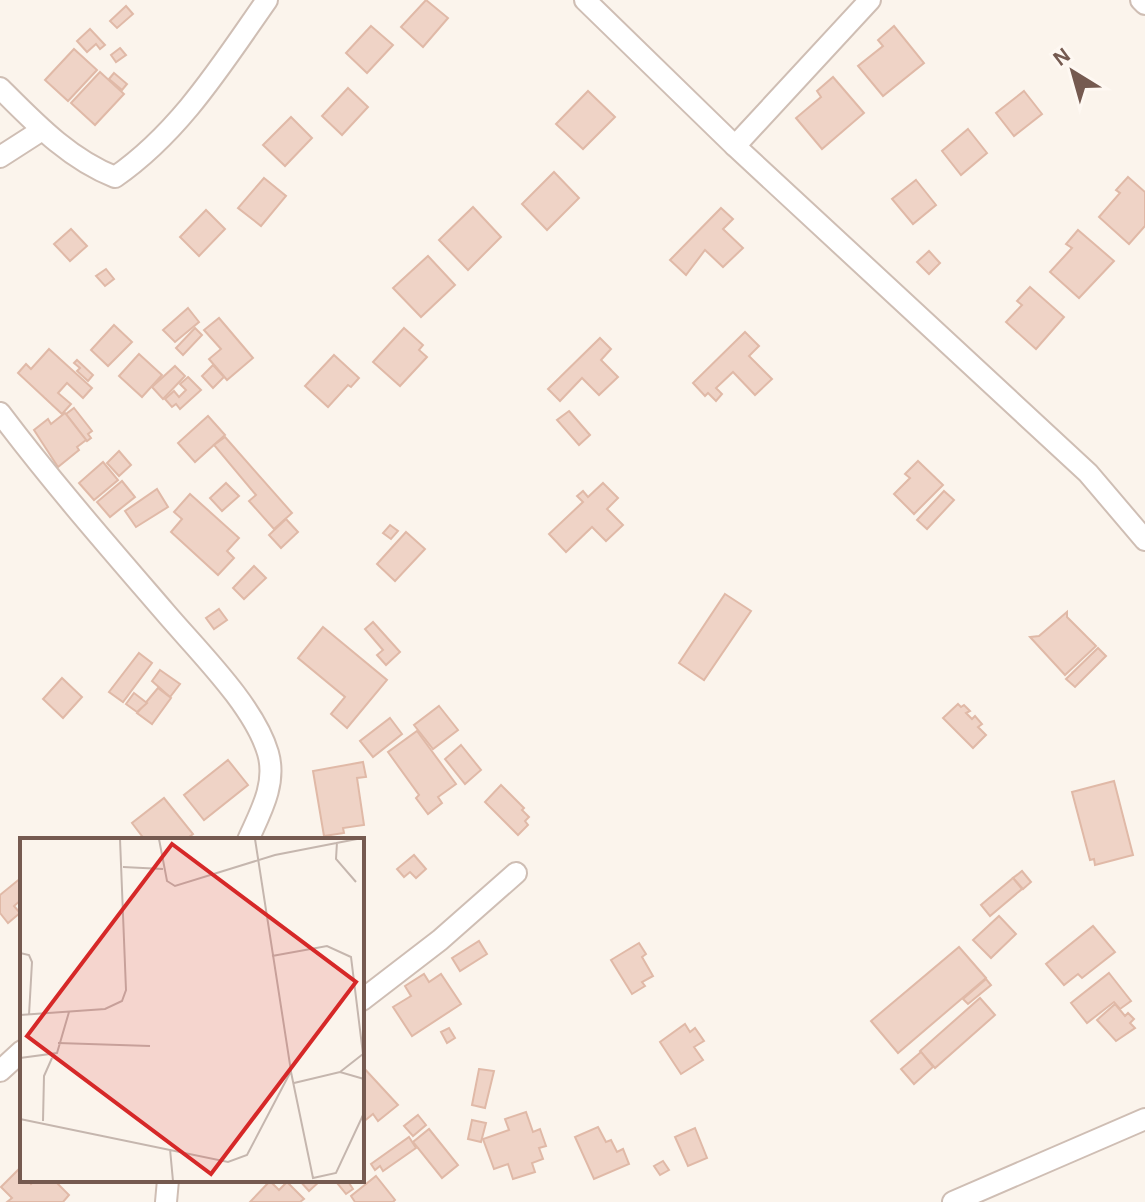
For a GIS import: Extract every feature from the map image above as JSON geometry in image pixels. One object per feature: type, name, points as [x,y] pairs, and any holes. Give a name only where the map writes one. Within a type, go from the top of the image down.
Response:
[{"type":"street","points":[[0,88],[42,130],[92,168],[115,177],[158,144],[187,112],[267,0]]},
{"type":"street","points":[[585,0],[735,146],[1088,473],[1145,540]]},
{"type":"street","points":[[735,146],[870,0]]},
{"type":"street","points":[[0,157],[42,130]]},
{"type":"street","points":[[0,413],[43,470],[254,720],[268,754],[272,780],[249,838]]},
{"type":"street","points":[[364,998],[440,940],[516,873]]},
{"type":"street","points":[[0,1071],[20,1053]]},
{"type":"street","points":[[953,1202],[1145,1119]]},
{"type":"street","points":[[166,1202],[168,1182]]},
{"type":"building","points":[[426,0],[448,18],[423,47],[401,27]]},
{"type":"building","points":[[126,6],[133,14],[117,28],[110,21]]},
{"type":"building","points":[[371,26],[393,45],[367,73],[346,53]]},
{"type":"building","points":[[894,26],[924,63],[883,96],[858,66],[883,46],[878,40]]},
{"type":"building","points":[[90,29],[105,45],[100,49],[96,44],[87,52],[77,41]]},
{"type":"building","points":[[120,48],[126,55],[116,62],[111,55]]},
{"type":"building","points":[[74,49],[97,70],[68,101],[45,80]]},
{"type":"building","points":[[100,72],[124,94],[95,125],[71,103]]},
{"type":"building","points":[[114,73],[127,84],[122,90],[109,79]]},
{"type":"building","points":[[833,77],[864,113],[822,149],[796,118],[821,97],[817,91]]},
{"type":"building","points":[[348,88],[368,107],[342,135],[322,116]]},
{"type":"building","points":[[588,91],[615,117],[583,149],[556,124]]},
{"type":"building","points":[[1024,91],[1042,114],[1014,136],[996,113]]},
{"type":"building","points":[[291,117],[312,138],[285,166],[263,145]]},
{"type":"building","points":[[968,129],[987,153],[961,175],[942,151]]},
{"type":"building","points":[[554,172],[579,198],[547,230],[522,204]]},
{"type":"building","points":[[1128,177],[1145,192],[1145,226],[1129,244],[1099,217],[1120,193],[1116,190]]},
{"type":"building","points":[[264,178],[286,196],[261,226],[238,208]]},
{"type":"building","points":[[916,180],[936,205],[913,224],[892,199]]},
{"type":"building","points":[[473,207],[501,237],[468,270],[439,240]]},
{"type":"building","points":[[721,208],[733,219],[723,229],[743,248],[723,267],[705,250],[686,275],[670,260]]},
{"type":"building","points":[[206,210],[225,229],[199,256],[180,237]]},
{"type":"building","points":[[71,229],[87,246],[70,261],[54,244]]},
{"type":"building","points":[[1078,230],[1114,261],[1079,298],[1050,272],[1072,248],[1066,244]]},
{"type":"building","points":[[929,251],[940,263],[929,274],[917,262]]},
{"type":"building","points":[[428,256],[455,285],[421,317],[393,288]]},
{"type":"building","points":[[106,269],[114,279],[105,286],[96,276]]},
{"type":"building","points":[[1030,287],[1064,317],[1036,349],[1006,322],[1022,305],[1017,301]]},
{"type":"building","points":[[188,308],[199,322],[175,342],[163,330]]},
{"type":"building","points":[[219,318],[253,358],[227,380],[209,359],[221,349],[204,330]]},
{"type":"building","points":[[114,325],[132,342],[108,366],[91,350]]},
{"type":"building","points":[[195,328],[202,335],[183,355],[176,348]]},
{"type":"building","points":[[404,328],[423,345],[419,350],[427,357],[400,386],[373,362]]},
{"type":"building","points":[[745,332],[759,346],[749,356],[772,379],[755,395],[733,372],[716,388],[722,394],[716,401],[708,393],[705,396],[693,383]]},
{"type":"building","points":[[600,338],[611,349],[601,360],[618,377],[599,395],[582,378],[560,401],[548,389]]},
{"type":"building","points":[[49,349],[92,388],[83,398],[67,383],[58,393],[71,404],[62,414],[18,373],[26,364],[31,369]]},
{"type":"building","points":[[139,354],[162,375],[142,397],[119,376]]},
{"type":"building","points":[[334,355],[359,378],[351,387],[348,385],[328,407],[305,386]]},
{"type":"building","points":[[77,360],[93,375],[88,381],[77,371],[80,368],[74,363]]},
{"type":"building","points":[[213,365],[224,377],[213,388],[202,376]]},
{"type":"building","points":[[175,366],[185,376],[163,399],[152,387]]},
{"type":"building","points":[[188,377],[201,390],[180,409],[176,404],[172,407],[165,399],[174,391],[179,397],[186,390],[180,384]]},
{"type":"building","points":[[74,408],[92,431],[87,441],[66,414]]},
{"type":"building","points":[[569,411],[590,435],[579,445],[557,420]]},
{"type":"building","points":[[65,413],[86,440],[58,467],[34,430],[48,419],[51,424]]},
{"type":"building","points":[[208,416],[225,435],[195,462],[178,443]]},
{"type":"building","points":[[225,437],[292,513],[274,529],[249,501],[256,495],[214,445]]},
{"type":"building","points":[[119,451],[131,465],[119,476],[107,463]]},
{"type":"building","points":[[918,461],[943,485],[914,514],[894,494],[910,478],[905,474]]},
{"type":"building","points":[[103,462],[118,480],[94,500],[79,483]]},
{"type":"building","points":[[122,481],[135,497],[110,517],[97,502]]},
{"type":"building","points":[[226,483],[239,496],[222,511],[210,498]]},
{"type":"building","points":[[603,483],[618,498],[607,509],[623,525],[606,541],[592,527],[566,552],[549,534],[583,502],[577,496],[583,491],[588,497]]},
{"type":"building","points":[[157,489],[168,507],[136,527],[125,511]]},
{"type":"building","points":[[944,491],[954,500],[927,529],[917,520]]},
{"type":"building","points":[[190,494],[239,538],[227,551],[234,558],[218,575],[171,532],[182,519],[174,512]]},
{"type":"building","points":[[286,519],[298,532],[281,548],[269,535]]},
{"type":"building","points":[[390,525],[398,531],[391,539],[383,533]]},
{"type":"building","points":[[406,532],[425,549],[395,581],[377,564]]},
{"type":"building","points":[[254,566],[266,578],[244,599],[233,588]]},
{"type":"building","points":[[725,594],[751,611],[704,680],[679,663]]},
{"type":"building","points":[[219,609],[227,620],[214,629],[206,618]]},
{"type":"building","points":[[1067,612],[1067,617],[1096,646],[1065,675],[1030,637],[1039,636]]},
{"type":"building","points":[[373,622],[400,652],[386,665],[377,655],[383,650],[365,629]]},
{"type":"building","points":[[323,627],[387,680],[347,728],[331,714],[345,697],[298,658]]},
{"type":"building","points":[[1098,648],[1106,656],[1075,687],[1066,679]]},
{"type":"building","points":[[139,653],[152,663],[123,702],[109,692]]},
{"type":"building","points":[[160,670],[180,684],[170,697],[152,681]]},
{"type":"building","points":[[62,678],[82,697],[63,718],[43,699]]},
{"type":"building","points":[[158,688],[171,698],[152,724],[137,713]]},
{"type":"building","points":[[134,693],[147,703],[137,712],[126,704]]},
{"type":"building","points":[[958,704],[970,711],[966,713],[972,719],[975,716],[982,724],[978,727],[986,735],[973,748],[943,718]]},
{"type":"building","points":[[439,706],[458,730],[433,749],[414,725]]},
{"type":"building","points":[[390,718],[402,734],[373,757],[360,741]]},
{"type":"building","points":[[417,731],[456,784],[438,797],[442,803],[428,814],[416,798],[419,795],[388,752]]},
{"type":"building","points":[[461,745],[481,770],[465,784],[445,759]]},
{"type":"building","points":[[228,760],[248,785],[204,820],[184,795]]},
{"type":"building","points":[[363,762],[366,777],[357,778],[364,825],[343,828],[344,833],[324,836],[313,771]]},
{"type":"building","points":[[1114,781],[1133,855],[1095,865],[1094,859],[1090,860],[1072,792]]},
{"type":"building","points":[[501,785],[529,817],[525,821],[528,825],[518,835],[485,802]]},
{"type":"building","points":[[164,798],[193,834],[188,838],[143,838],[132,823]]},
{"type":"building","points":[[414,855],[426,869],[416,878],[410,872],[404,877],[397,869]]},
{"type":"building","points":[[1022,871],[1031,882],[1023,889],[1013,878]]},
{"type":"building","points":[[1013,878],[1022,889],[990,916],[981,905]]},
{"type":"building","points":[[20,879],[20,901],[14,906],[20,913],[8,923],[0,913],[0,895]]},
{"type":"building","points":[[999,916],[1016,934],[991,958],[973,940]]},
{"type":"building","points":[[1093,926],[1115,952],[1082,978],[1078,974],[1064,985],[1046,964]]},
{"type":"building","points":[[479,941],[487,954],[460,971],[452,958]]},
{"type":"building","points":[[639,943],[646,954],[642,957],[653,976],[642,982],[645,986],[632,994],[611,960]]},
{"type":"building","points":[[959,947],[986,978],[898,1053],[871,1021]]},
{"type":"building","points":[[1109,973],[1131,1001],[1120,1009],[1114,1002],[1087,1023],[1071,1003]]},
{"type":"building","points":[[424,974],[429,982],[441,974],[461,1004],[412,1036],[393,1007],[411,996],[405,986]]},
{"type":"building","points":[[986,979],[991,985],[968,1004],[963,999]]},
{"type":"building","points":[[980,998],[995,1015],[935,1068],[920,1051]]},
{"type":"building","points":[[1115,1004],[1125,1016],[1128,1013],[1134,1019],[1130,1023],[1135,1028],[1116,1041],[1097,1020]]},
{"type":"building","points":[[685,1024],[690,1032],[695,1028],[704,1041],[694,1047],[703,1060],[681,1074],[660,1042]]},
{"type":"building","points":[[449,1028],[455,1038],[447,1043],[441,1032]]},
{"type":"building","points":[[921,1052],[933,1067],[914,1084],[901,1069]]},
{"type":"building","points":[[364,1068],[398,1105],[378,1121],[373,1114],[364,1121]]},
{"type":"building","points":[[479,1069],[494,1071],[485,1108],[472,1105]]},
{"type":"building","points":[[526,1112],[533,1132],[540,1129],[546,1146],[539,1148],[543,1159],[532,1163],[535,1172],[513,1179],[508,1164],[494,1169],[483,1139],[509,1130],[505,1119]]},
{"type":"building","points":[[418,1115],[426,1125],[413,1136],[404,1126]]},
{"type":"building","points":[[472,1120],[486,1123],[481,1142],[468,1139]]},
{"type":"building","points":[[598,1127],[606,1142],[611,1140],[617,1152],[623,1149],[629,1164],[594,1179],[575,1137]]},
{"type":"building","points":[[695,1128],[707,1158],[688,1166],[675,1137]]},
{"type":"building","points":[[429,1129],[458,1165],[442,1178],[413,1142]]},
{"type":"building","points":[[409,1137],[416,1148],[383,1171],[380,1166],[375,1170],[371,1164]]},
{"type":"building","points":[[663,1161],[669,1170],[660,1175],[654,1166]]},
{"type":"building","points":[[18,1170],[20,1182],[56,1182],[69,1195],[63,1202],[7,1202],[12,1198],[1,1187]]},
{"type":"building","points":[[376,1176],[395,1200],[355,1202],[351,1196]]},
{"type":"building","points":[[269,1182],[279,1190],[287,1182],[304,1199],[300,1202],[250,1202]]},
{"type":"building","points":[[301,1182],[319,1182],[309,1191]]},
{"type":"building","points":[[348,1182],[353,1189],[346,1194],[337,1183]]}]
